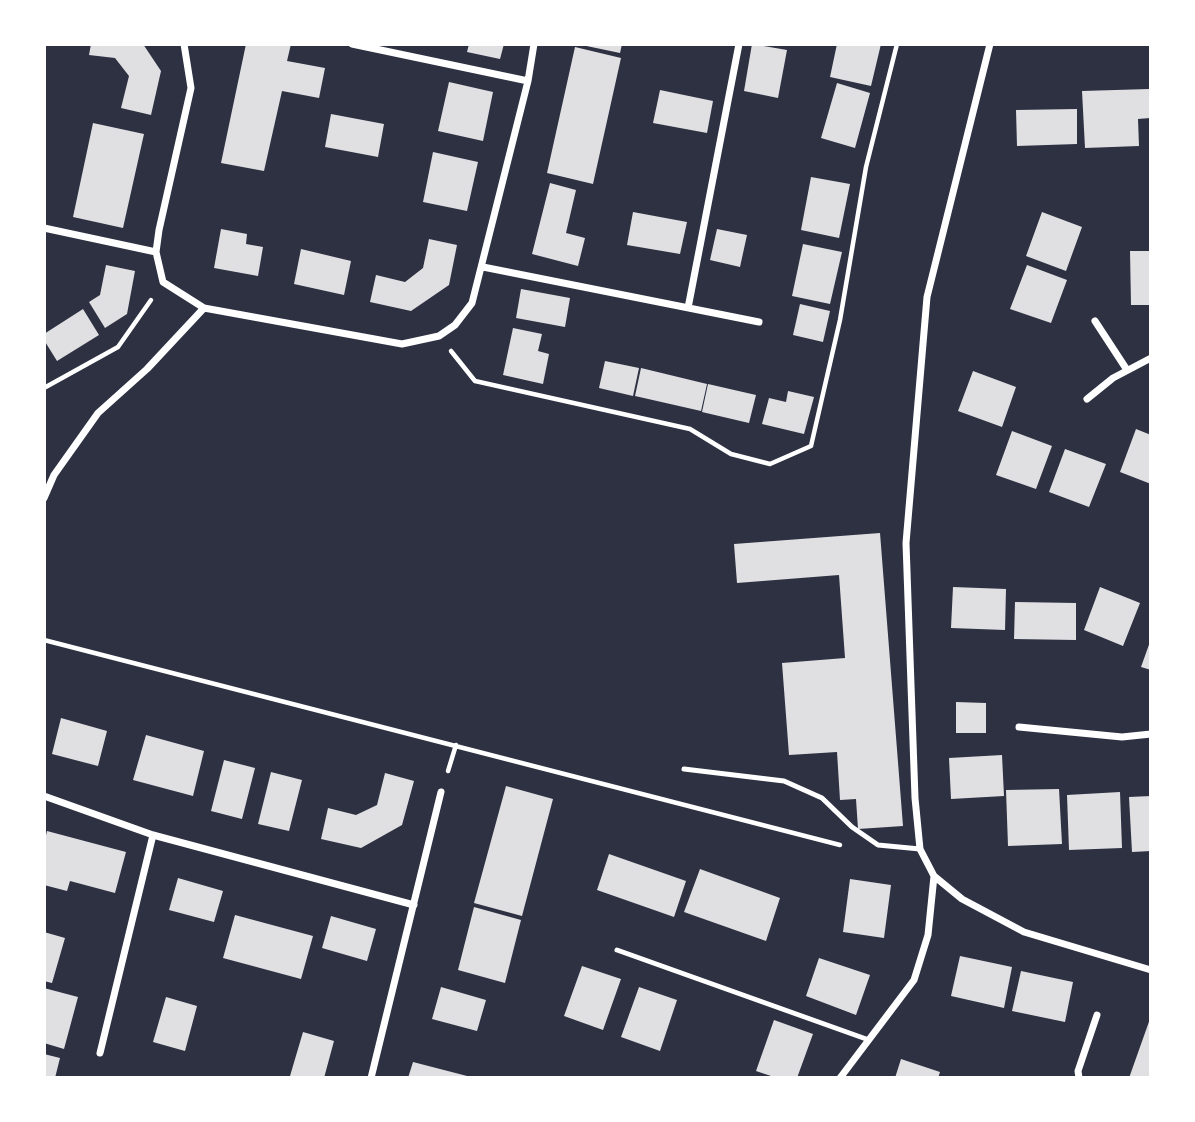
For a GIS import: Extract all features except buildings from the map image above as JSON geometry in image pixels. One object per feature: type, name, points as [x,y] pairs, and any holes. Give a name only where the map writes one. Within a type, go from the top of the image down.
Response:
[{"type":"street","points":[[184,44],[191,88],[156,252],[163,282],[204,308],[402,344],[439,336],[455,325],[472,303],[528,81],[534,44]]},
{"type":"street","points":[[352,44],[528,81]]},
{"type":"street","points":[[688,308],[738,44]]},
{"type":"street","points":[[990,44],[927,297],[906,542],[915,798],[920,849],[934,876],[962,899],[1024,932],[1151,970]]},
{"type":"street","points":[[44,229],[156,252]]},
{"type":"street","points":[[483,267],[759,322]]},
{"type":"street","points":[[44,498],[54,475],[98,413],[147,369],[204,308]]},
{"type":"street","points":[[1095,321],[1127,370]]},
{"type":"street","points":[[1087,399],[1127,370],[1151,359]]},
{"type":"street","points":[[1019,727],[1122,737],[1151,734]]},
{"type":"street","points":[[371,1078],[441,792]]},
{"type":"street","points":[[44,796],[153,835],[414,905]]},
{"type":"street","points":[[100,1053],[153,835]]},
{"type":"street","points":[[840,1078],[914,980],[928,935],[934,876]]},
{"type":"street","points":[[1079,1078],[1078,1071],[1097,1015]]},
{"type":"lane","points":[[684,769],[784,781],[822,798],[852,827],[878,845],[920,849]]},
{"type":"lane","points":[[617,950],[869,1040]]},
{"type":"path","points":[[44,388],[118,347],[163,282]]},
{"type":"path","points":[[44,640],[842,846]]},
{"type":"path","points":[[441,792],[456,746]]}]
